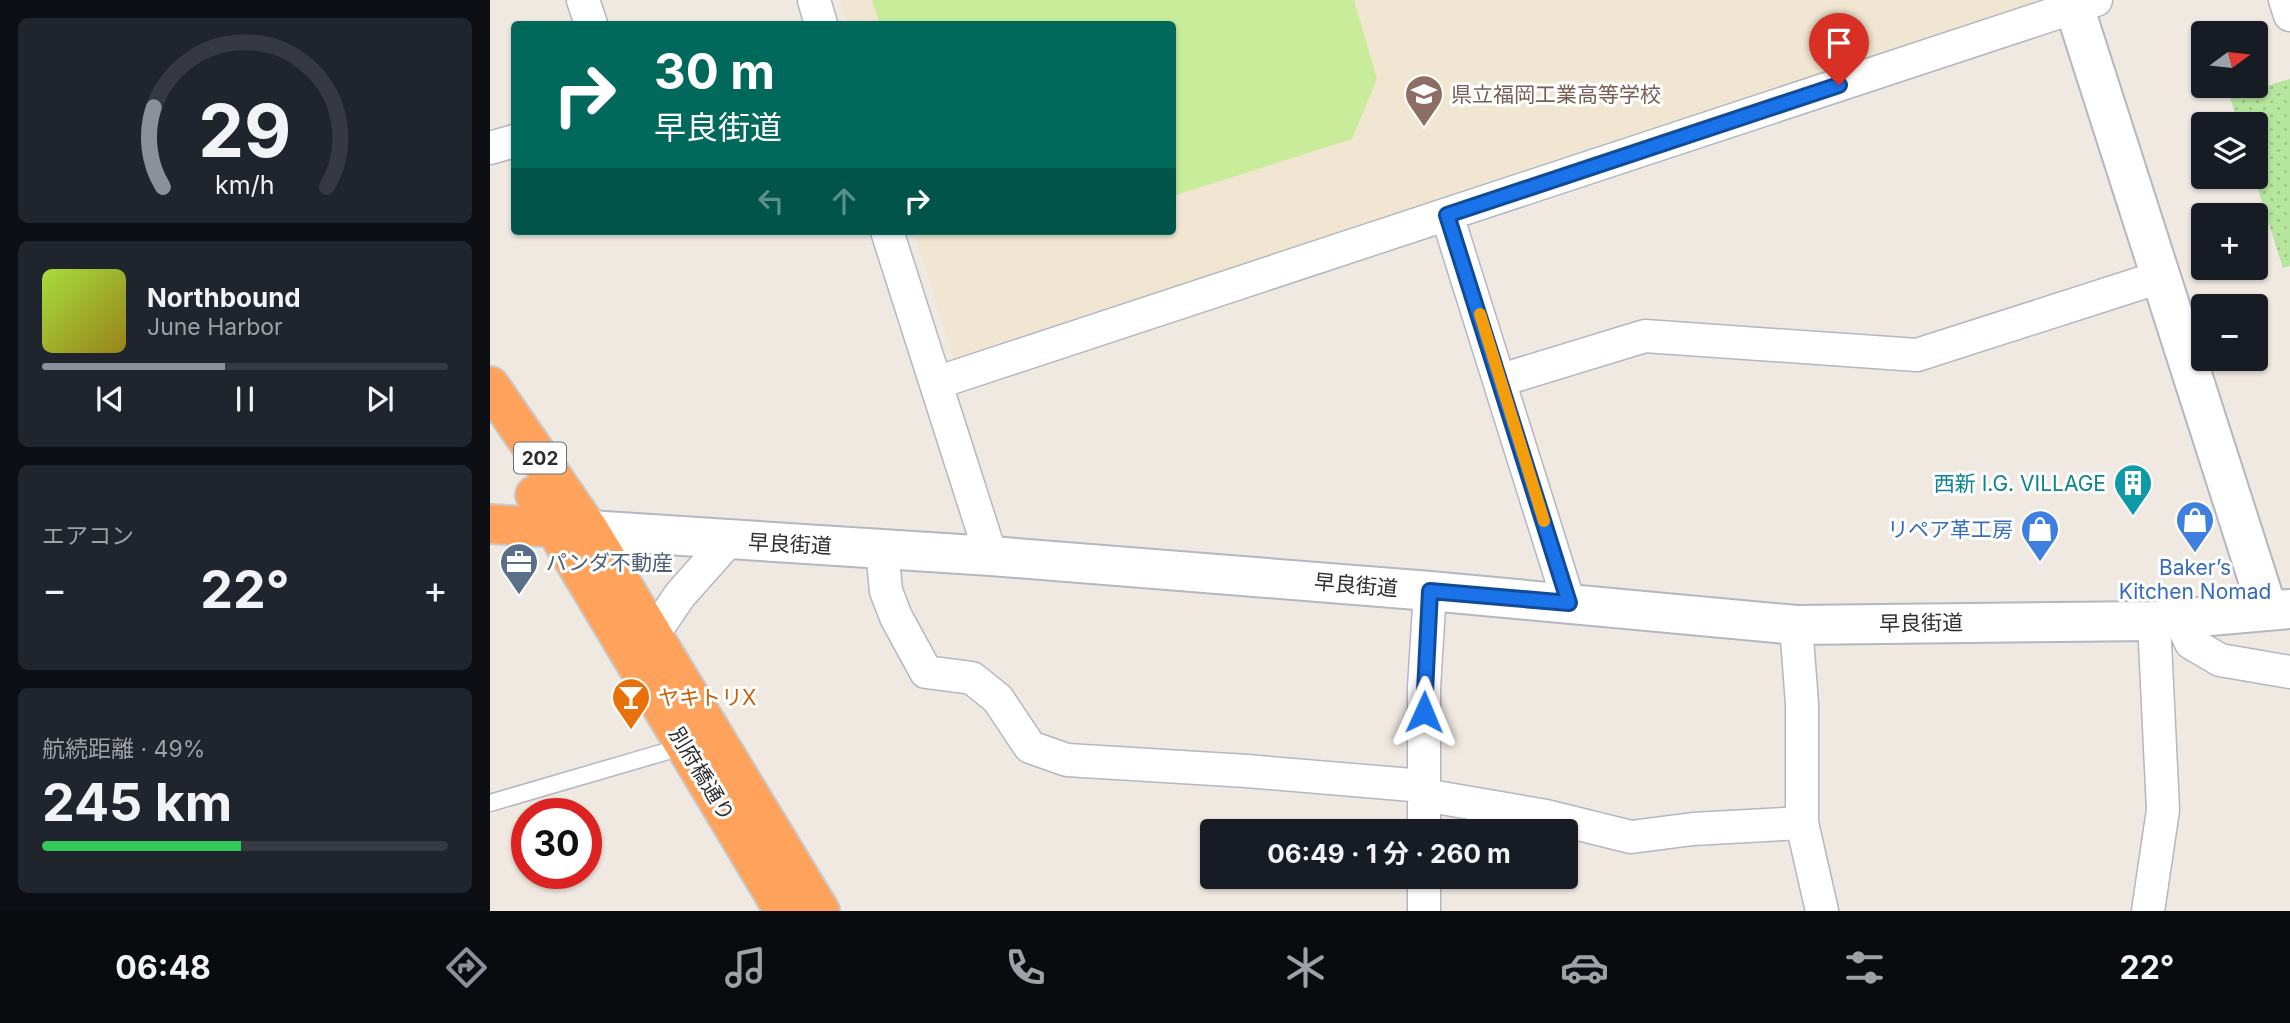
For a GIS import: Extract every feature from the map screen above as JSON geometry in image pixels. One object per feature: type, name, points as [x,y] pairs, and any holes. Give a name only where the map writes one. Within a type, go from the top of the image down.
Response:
[{"type":"highway","name":"202","points":[[490,386],[573,529]]},
{"type":"highway","name":"202","points":[[490,421],[573,529]]},
{"type":"highway","points":[[490,524],[573,529]]},
{"type":"highway","name":"別府橋通り","points":[[573,529],[653,635],[820,911]]},
{"type":"highway","name":"別府橋通り","points":[[573,529],[685,746],[784,911]]},
{"type":"street","points":[[583,0],[590,21]]},
{"type":"street","points":[[814,0],[820,21]]},
{"type":"street","points":[[2285,0],[2290,15]]},
{"type":"street","points":[[936,383],[2081,2],[2160,277],[2279,610]]},
{"type":"street","points":[[490,148],[511,142]]},
{"type":"street","points":[[1447,215],[1569,603]]},
{"type":"street","points":[[888,235],[991,556]]},
{"type":"street","points":[[1501,380],[1645,336],[1917,355],[2160,277]]},
{"type":"street","name":"早良街道","points":[[573,529],[991,556],[1430,591],[1796,625],[2167,620],[2279,610]]},
{"type":"street","points":[[653,635],[680,595],[729,540]]},
{"type":"street","points":[[882,549],[886,591],[895,617],[926,672],[972,678],[998,699],[1030,747],[1068,760],[1247,771],[1424,790],[1631,836],[1693,829],[1802,823]]},
{"type":"street","points":[[1424,819],[1424,688],[1430,591]]},
{"type":"street","points":[[2167,620],[2191,643],[2220,660],[2290,672]]},
{"type":"street","points":[[2148,911],[2163,810],[2167,620]]},
{"type":"street","points":[[1796,625],[1802,704],[1802,823],[1822,911]]},
{"type":"street","points":[[1424,889],[1424,911]]},
{"type":"lane","points":[[490,803],[685,746]]},
{"type":"shaded area","name":"県立福岡工業高等学校","points":[[840,0],[2056,0],[956,365],[915,235],[1176,235],[1176,21],[847,21]]},
{"type":"green space","points":[[872,0],[1354,0],[1377,79],[1352,139],[1176,195],[1176,21],[879,21]]},
{"type":"green space","points":[[2290,79],[2290,266],[2283,268],[2268,221],[2268,203],[2262,203],[2258,189],[2268,189],[2268,112],[2234,112],[2230,98],[2268,98],[2268,86]]},
{"type":"slow traffic","points":[[1480,314],[1544,521]]},
{"type":"place","name":"県立福岡工業高等学校","points":[[1424,128]]},
{"type":"place","name":"西新 I.G. VILLAGE","points":[[2133,517]]},
{"type":"place","name":"Baker’s Kitchen Nomad","points":[[2195,554]]},
{"type":"place","name":"リペア革工房","points":[[2040,563]]},
{"type":"place","name":"パンダ不動産","points":[[519,596]]},
{"type":"place","name":"ヤキトリX","points":[[631,731]]},
{"type":"route","points":[[1424,712],[1430,591],[1569,603],[1447,215],[1839,85]]}]
